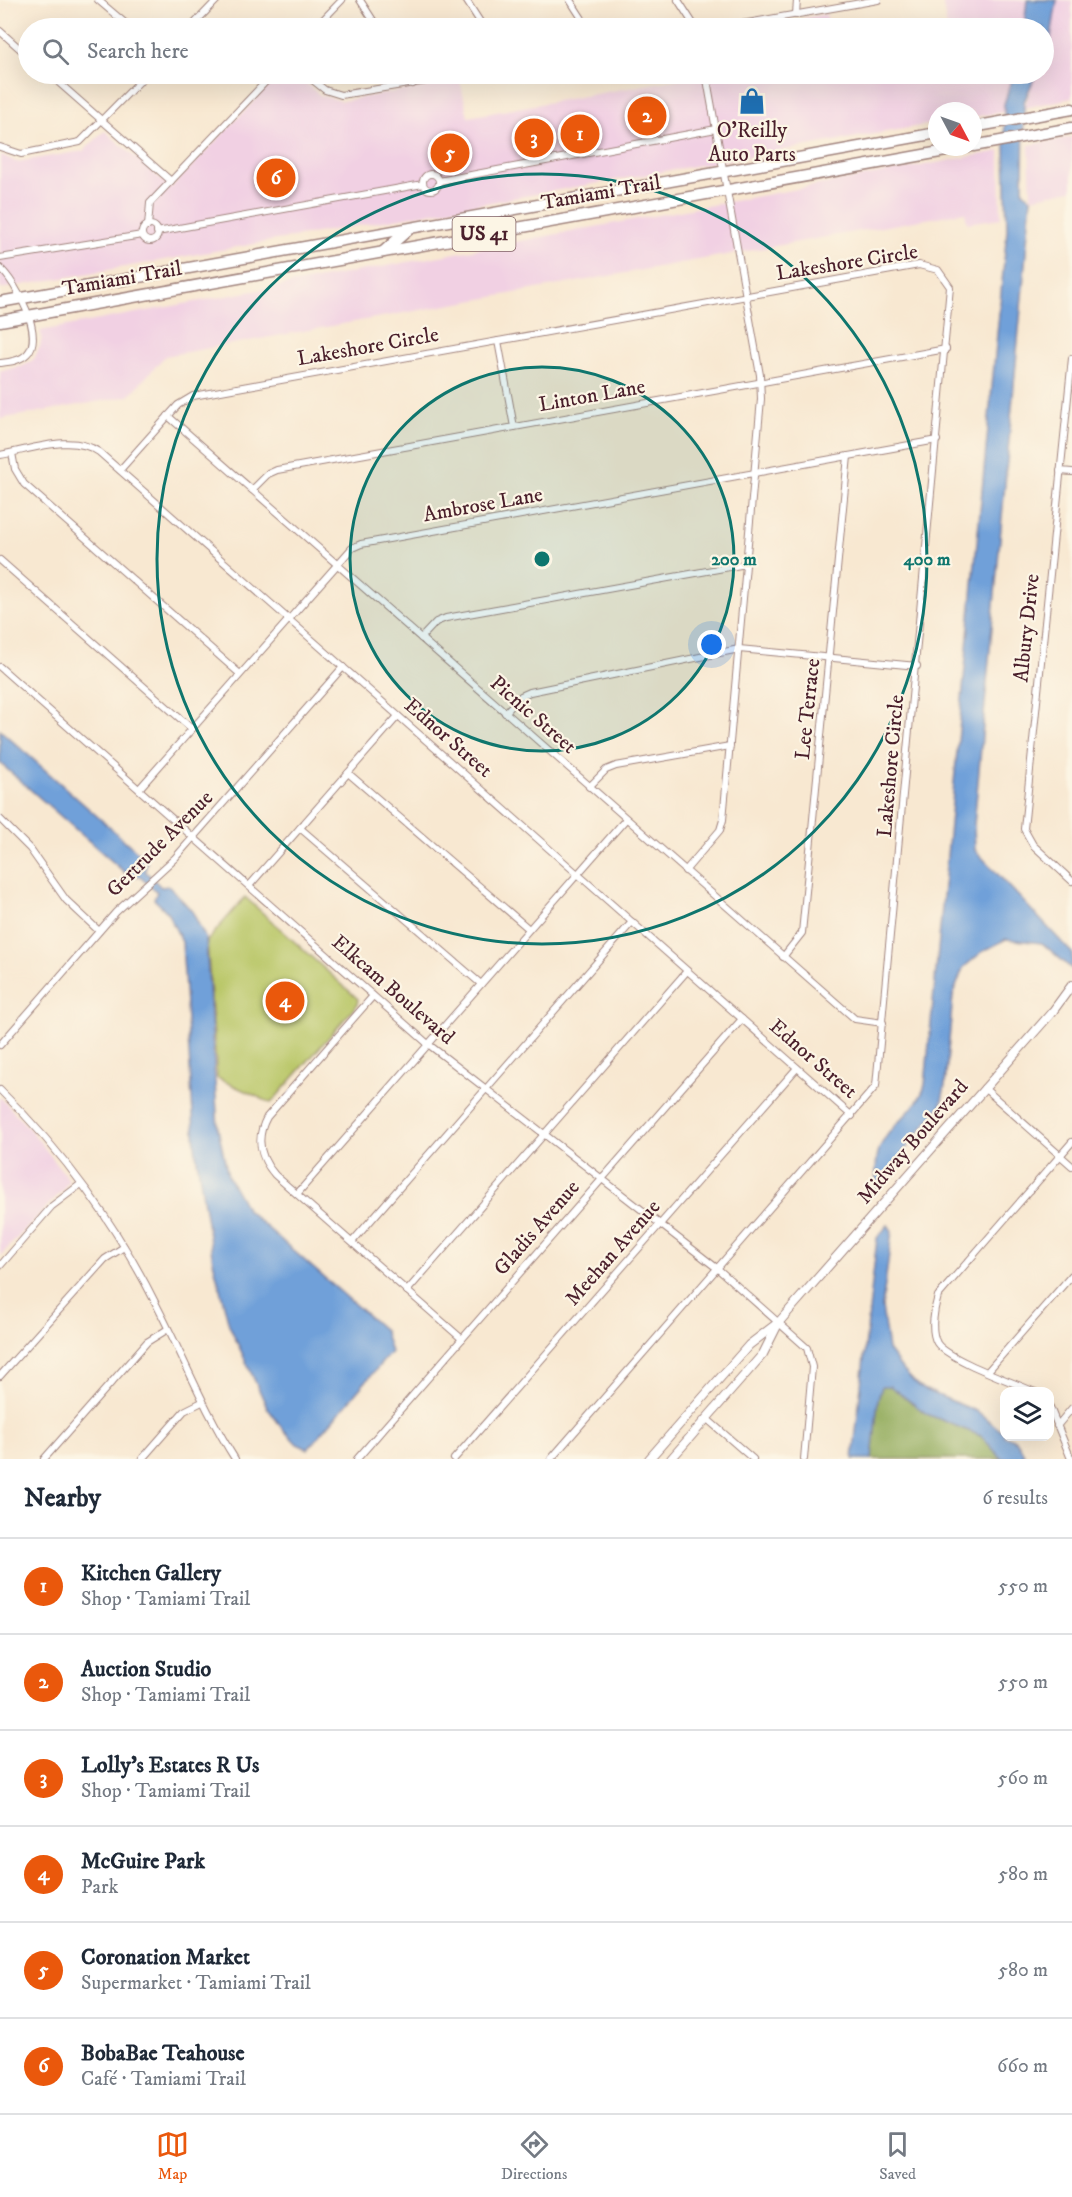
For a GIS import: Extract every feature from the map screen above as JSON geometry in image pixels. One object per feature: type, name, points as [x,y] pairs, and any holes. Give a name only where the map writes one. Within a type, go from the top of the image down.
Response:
[{"type":"main road","points":[[982,125],[1072,109]]},
{"type":"main road","points":[[982,144],[1072,128]]},
{"type":"main road","name":"Tamiami Trail","points":[[0,302],[928,135]]},
{"type":"main road","name":"Tamiami Trail","points":[[0,321],[928,154]]},
{"type":"main road","points":[[383,252],[394,239],[411,228]]},
{"type":"main road","points":[[348,258],[366,247],[376,234]]},
{"type":"street","points":[[98,0],[119,18]]},
{"type":"street","points":[[200,18],[217,0]]},
{"type":"street","points":[[325,18],[342,0]]},
{"type":"street","points":[[360,0],[372,18]]},
{"type":"street","points":[[466,0],[478,18]]},
{"type":"street","points":[[570,0],[582,18]]},
{"type":"street","points":[[678,0],[690,18]]},
{"type":"street","points":[[796,15],[797,0]]},
{"type":"street","points":[[778,18],[878,0]]},
{"type":"street","points":[[0,31],[18,47]]},
{"type":"street","points":[[60,84],[171,181]]},
{"type":"street","points":[[0,147],[14,154],[21,154],[72,145],[86,138],[138,84]]},
{"type":"street","points":[[148,226],[155,228],[157,232],[155,239],[150,241],[142,235],[144,228],[148,226],[150,203],[263,84]]},
{"type":"street","points":[[318,84],[325,90],[341,95],[413,84]]},
{"type":"street","points":[[685,871],[720,830],[747,564],[761,383],[729,190],[708,84]]},
{"type":"street","name":"Tamiami Trail","points":[[439,181],[716,129]]},
{"type":"street","points":[[432,174],[439,181],[437,188],[433,190],[427,189],[423,184],[425,177],[432,174]]},
{"type":"street","name":"Tamiami Trail","points":[[157,232],[423,184]]},
{"type":"street","name":"Tamiami Trail","points":[[0,258],[142,235]]},
{"type":"street","name":"Lakeshore Circle","points":[[120,470],[183,400],[193,396],[919,265],[929,266],[946,278],[950,287],[884,1023],[876,1086],[551,1459]]},
{"type":"street","points":[[0,268],[13,283],[21,298],[33,337],[33,346],[27,354],[19,360],[0,363]]},
{"type":"street","points":[[498,341],[514,427]]},
{"type":"street","name":"Linton Lane","points":[[252,490],[268,474],[277,470],[946,349]]},
{"type":"street","name":"Albury Drive","points":[[1072,358],[1024,829],[1033,845],[1072,881]]},
{"type":"street","name":"Picnic Street","points":[[168,416],[855,1019],[884,1023]]},
{"type":"street","name":"Ambrose Lane","points":[[139,789],[336,564],[352,548],[361,544],[937,440]]},
{"type":"street","name":"Ednor Street","points":[[0,455],[77,443],[93,448],[852,1116]]},
{"type":"street","points":[[12,453],[15,469],[24,484],[240,674]]},
{"type":"street","name":"Lee Terrace","points":[[783,957],[802,933],[848,456]]},
{"type":"street","points":[[1060,471],[1072,472]]},
{"type":"street","points":[[0,560],[192,729]]},
{"type":"street","points":[[421,638],[436,622],[446,618],[747,564]]},
{"type":"street","points":[[505,712],[520,696],[530,692],[739,649],[917,666]]},
{"type":"street","name":"Elkcam Boulevard","points":[[0,667],[428,1044],[718,1269],[807,1348],[811,1357],[804,1459]]},
{"type":"street","name":"Gertrude Avenue","points":[[0,1045],[99,931],[194,837],[343,667]]},
{"type":"street","points":[[249,886],[398,716]]},
{"type":"street","points":[[589,787],[606,770],[616,766],[730,746]]},
{"type":"street","points":[[348,773],[529,929]]},
{"type":"street","points":[[0,819],[30,849],[57,890],[99,931]]},
{"type":"street","points":[[297,1194],[626,819]]},
{"type":"street","points":[[300,828],[481,984]]},
{"type":"street","points":[[352,1242],[632,922]]},
{"type":"street","points":[[407,1291],[687,971]]},
{"type":"street","name":"Midway Boulevard","points":[[649,1459],[749,1345],[779,1322],[1072,985]]},
{"type":"street","points":[[373,996],[267,1117],[260,1134],[262,1156],[269,1168],[297,1194],[462,1339]]},
{"type":"street","name":"Gladis Avenue","points":[[357,1459],[742,1019]]},
{"type":"street","name":"Meehan Avenue","points":[[454,1459],[797,1068]]},
{"type":"street","points":[[984,1088],[1072,1166]]},
{"type":"street","points":[[0,1090],[43,1137],[81,1184],[124,1247],[168,1329],[202,1402],[235,1459]]},
{"type":"street","points":[[1024,1387],[951,1355],[938,1343],[934,1334],[938,1296],[1072,1142]]},
{"type":"street","points":[[0,1266],[52,1206],[81,1184]]},
{"type":"street","points":[[0,1376],[105,1259],[124,1247]]},
{"type":"street","points":[[988,1371],[1072,1275]]},
{"type":"street","name":"Midway Boulevard","points":[[671,1459],[763,1354],[779,1322]]},
{"type":"street","points":[[44,1459],[147,1342],[168,1329]]},
{"type":"street","points":[[142,1459],[184,1411],[202,1402]]},
{"type":"street","points":[[1057,1426],[1072,1408]]},
{"type":"street","points":[[706,1418],[753,1459]]},
{"type":"street","points":[[1054,1418],[1071,1459]]},
{"type":"shaded area","points":[[942,0],[1027,0],[1025,18],[945,18]]},
{"type":"shaded area","points":[[1057,0],[1072,0],[1072,98],[1024,108],[1032,84],[1054,84],[1054,18]]},
{"type":"shaded area","points":[[826,14],[827,18],[803,18]]},
{"type":"shaded area","points":[[270,84],[307,84],[320,95],[342,101],[438,84],[461,84],[468,117],[651,84],[1011,84],[1004,104],[1004,112],[982,116],[982,102],[928,102],[928,125],[0,289],[0,154],[16,162],[83,151],[105,131],[171,188]]},
{"type":"shaded area","points":[[1072,137],[1072,190],[1031,198],[1029,145]]},
{"type":"shaded area","points":[[1000,151],[1001,218],[967,223],[965,212],[165,356],[129,396],[0,419],[0,371],[23,366],[34,359],[42,337],[40,331]]},
{"type":"shaded area","points":[[0,1097],[33,1133],[69,1180],[63,1190],[0,1256]]},
{"type":"green space","points":[[245,897],[358,999],[357,1005],[271,1103],[217,1078],[207,941]]},
{"type":"green space","points":[[882,1386],[890,1386],[927,1414],[981,1436],[1002,1459],[872,1459],[878,1400]]},
{"type":"water","points":[[1027,0],[1057,0],[1054,18],[1025,18]]},
{"type":"water","points":[[1011,84],[1032,84],[1024,102],[1023,192],[1031,198],[974,825],[975,850],[1072,953],[1072,969],[1042,943],[1006,939],[982,952],[963,968],[953,995],[945,1086],[941,1105],[903,1152],[902,1160],[876,1190],[876,1162],[882,1143],[916,1103],[925,1085],[1007,230],[1004,104]]},
{"type":"water","points":[[0,730],[142,856],[147,862],[145,871],[161,887],[169,886],[192,911],[206,939],[218,1129],[228,1176],[247,1210],[384,1330],[391,1352],[308,1449],[297,1444],[267,1407],[229,1325],[213,1261],[195,1147],[182,942],[167,912],[154,899],[157,892],[139,876],[130,877],[0,763]]},
{"type":"water","points":[[888,1225],[892,1231],[882,1307],[888,1350],[919,1387],[978,1412],[1000,1430],[1000,1441],[1016,1441],[1026,1459],[1002,1459],[981,1436],[927,1414],[890,1386],[882,1386],[878,1400],[872,1459],[853,1459],[877,1238]]},
{"type":"place","name":"O'Reilly Auto Parts","points":[[752,101]]},
{"type":"place","name":"Auction Studio","points":[[647,116]]},
{"type":"place","name":"Kitchen Gallery","points":[[580,134]]},
{"type":"place","name":"Lolly's Estates R Us","points":[[534,138]]},
{"type":"place","name":"Coronation Market","points":[[450,153]]},
{"type":"place","name":"BobaBae Teahouse","points":[[276,178]]},
{"type":"place","name":"McGuire Park","points":[[285,1001]]}]
